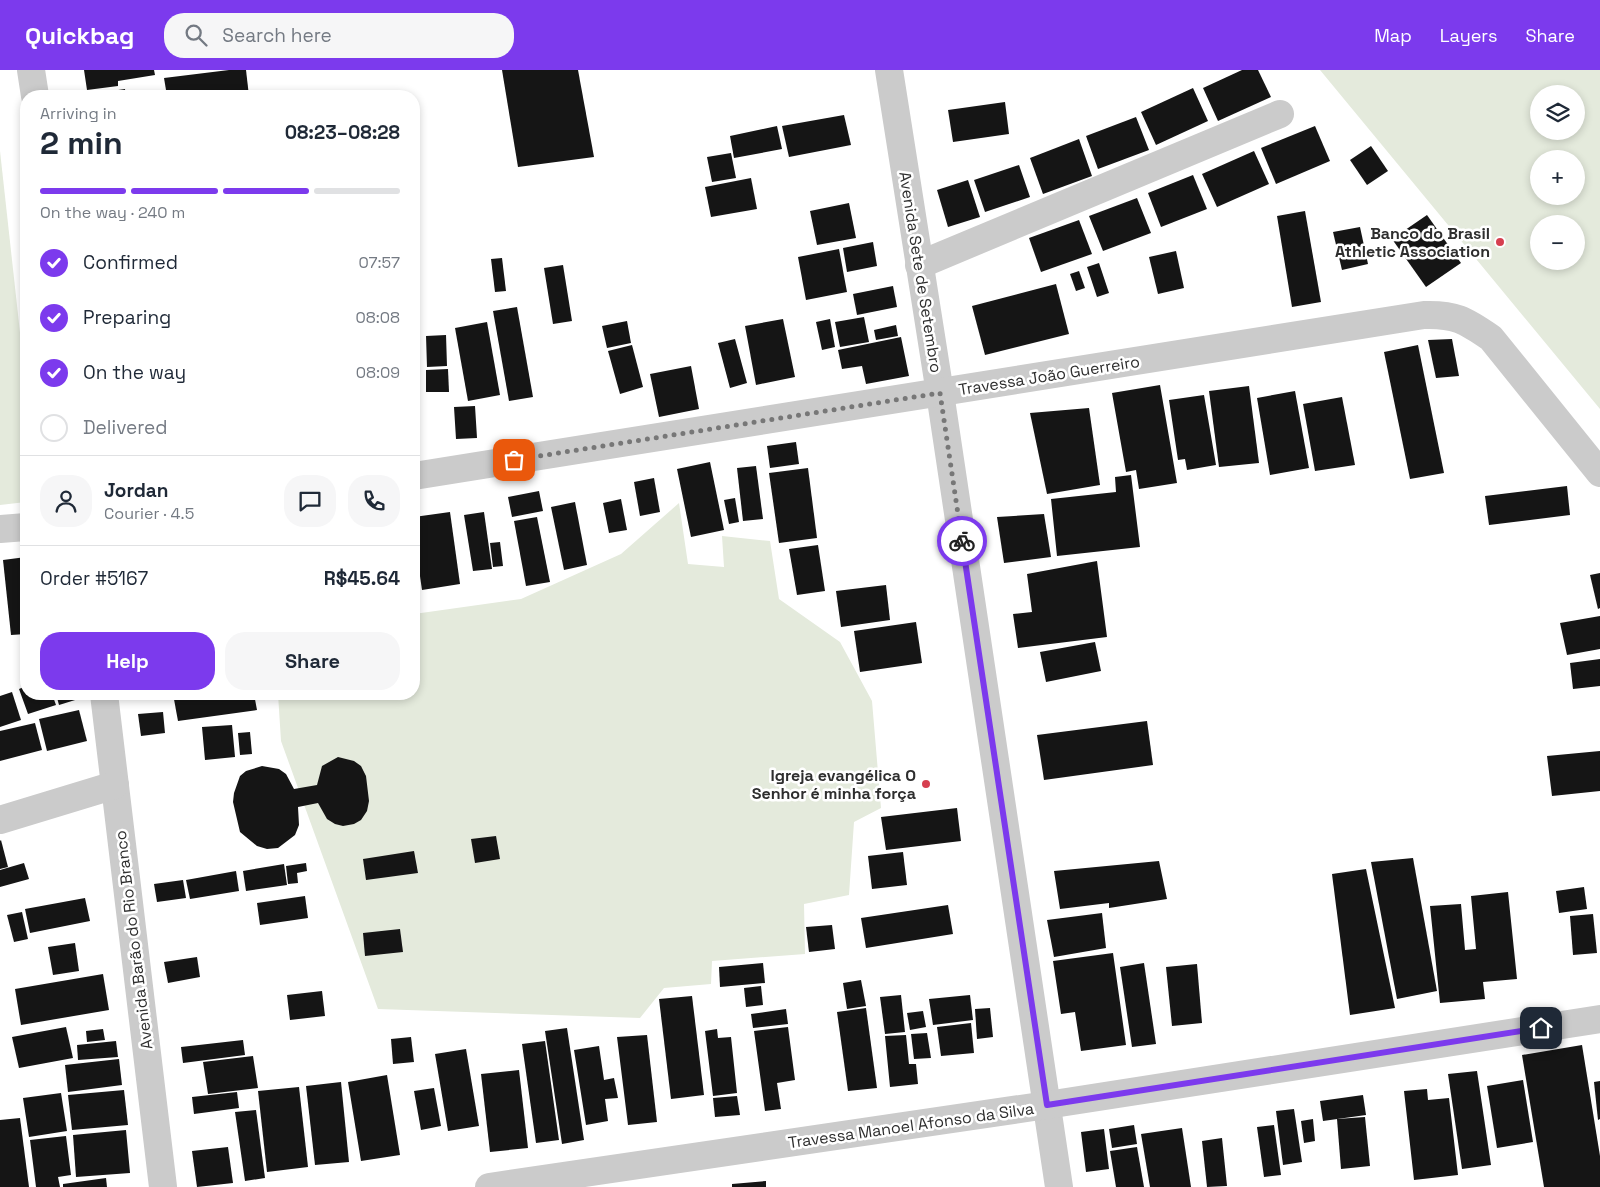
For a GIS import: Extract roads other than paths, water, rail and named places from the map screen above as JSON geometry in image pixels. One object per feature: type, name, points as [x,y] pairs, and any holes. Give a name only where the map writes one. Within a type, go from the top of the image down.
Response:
[{"type":"street","points":[[31,70],[33,90]]},
{"type":"street","name":"Avenida Sete de Setembro","points":[[889,70],[940,393],[1059,1187]]},
{"type":"street","points":[[919,265],[1280,114]]},
{"type":"street","name":"Travessa João Guerreiro","points":[[420,475],[1424,315],[1447,314],[1470,323],[1491,338],[1600,474]]},
{"type":"street","points":[[0,529],[20,527]]},
{"type":"street","name":"Avenida Barão do Rio Branco","points":[[105,700],[163,1187]]},
{"type":"street","points":[[0,820],[115,785]]},
{"type":"street","name":"Travessa Manoel Afonso da Silva","points":[[488,1187],[1047,1105],[1600,1019]]},
{"type":"place","name":"Banco do Brasil Athletic Association","points":[[1500,242]]},
{"type":"place","name":"Igreja evangélica O Senhor é minha força","points":[[926,784]]}]
